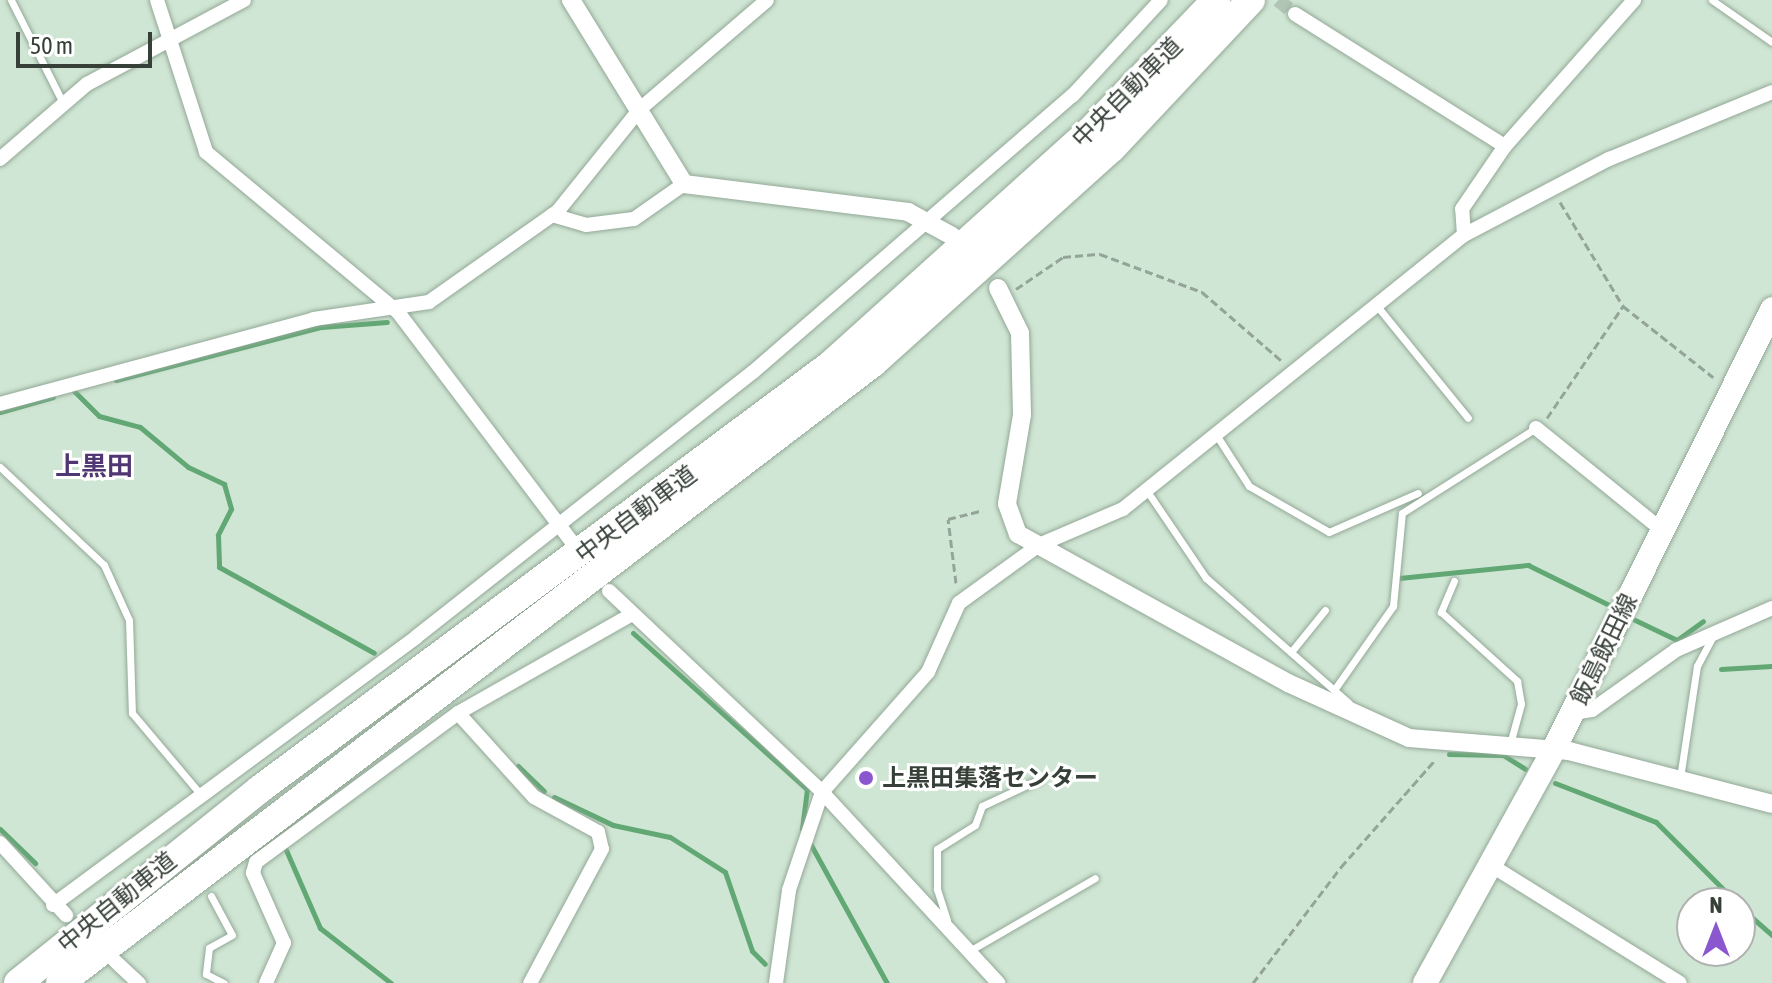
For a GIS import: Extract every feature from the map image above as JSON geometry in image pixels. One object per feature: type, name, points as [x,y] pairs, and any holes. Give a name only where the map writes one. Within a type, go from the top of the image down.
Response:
[{"type":"highway","name":"中央自動車道","points":[[18,983],[260,789],[829,366],[1088,133],[1216,0]]},
{"type":"highway","name":"中央自動車道","points":[[60,983],[873,363],[1101,159],[1251,0]]},
{"type":"main road","name":"飯島飯田線","points":[[1425,983],[1492,866],[1573,713],[1732,391],[1766,339],[1772,309]]},
{"type":"street","points":[[157,0],[206,152],[398,312],[560,521],[571,541]]},
{"type":"street","points":[[0,159],[87,84],[244,0]]},
{"type":"street","points":[[571,0],[684,184]]},
{"type":"street","points":[[0,404],[314,319],[398,312],[429,302],[552,215],[640,109],[767,0]]},
{"type":"street","points":[[53,905],[202,797],[753,372],[1073,95],[1161,0]]},
{"type":"street","points":[[1464,235],[1462,209],[1505,146],[1634,0]]},
{"type":"street","points":[[1295,14],[1505,146]]},
{"type":"street","points":[[776,983],[789,890],[822,792],[928,672],[959,603],[1039,545],[1123,509],[1373,302],[1464,235],[1609,159],[1772,92]]},
{"type":"street","points":[[552,215],[586,225],[634,219],[684,184],[928,218],[952,236]]},
{"type":"street","points":[[1000,292],[1020,333],[1023,374],[1008,521],[1039,545],[1372,723],[1409,738],[1554,749],[1680,778],[1772,804]]},
{"type":"street","points":[[1536,428],[1663,531]]},
{"type":"street","points":[[609,591],[822,792],[947,920],[998,983]]},
{"type":"street","points":[[1573,713],[1592,710],[1676,650],[1712,638],[1772,608]]},
{"type":"street","points":[[266,983],[284,943],[253,873],[256,862],[458,713],[632,614]]},
{"type":"street","points":[[458,713],[534,797],[598,832],[602,849],[530,983]]},
{"type":"street","points":[[0,843],[53,905],[66,915]]},
{"type":"street","points":[[1492,866],[1680,983]]},
{"type":"street","points":[[115,961],[139,983]]},
{"type":"lane","points":[[11,0],[64,105]]},
{"type":"lane","points":[[1712,0],[1772,42]]},
{"type":"lane","points":[[1373,302],[1468,418]]},
{"type":"lane","points":[[1334,690],[1393,606],[1402,513],[1536,428]]},
{"type":"lane","points":[[1214,431],[1249,486],[1329,532],[1418,493]]},
{"type":"lane","points":[[0,467],[104,565],[129,620],[132,713],[202,797]]},
{"type":"lane","points":[[1145,490],[1206,578],[1372,723]]},
{"type":"lane","points":[[1454,581],[1441,612],[1517,681],[1521,704],[1510,746]]},
{"type":"lane","points":[[1291,652],[1325,610]]},
{"type":"lane","points":[[1680,778],[1697,666],[1712,638]]},
{"type":"lane","points":[[947,920],[937,889],[937,849],[975,825],[982,806],[1040,779]]},
{"type":"lane","points":[[971,950],[1095,878]]},
{"type":"lane","points":[[211,896],[232,935],[209,948],[206,974],[224,983]]},
{"type":"path","points":[[1553,191],[1623,306],[1732,391]]},
{"type":"path","points":[[1000,292],[1063,257],[1100,254],[1202,292],[1291,368]]},
{"type":"path","points":[[1536,428],[1571,391],[1623,306]]},
{"type":"path","points":[[959,603],[948,519],[983,510]]},
{"type":"path","points":[[1253,983],[1341,867],[1452,741]]},
{"type":"waterway","points":[[116,380],[321,327],[387,322]]},
{"type":"waterway","points":[[74,391],[99,416],[140,427],[188,467],[224,484],[231,509],[218,535],[219,567],[374,653]]},
{"type":"waterway","points":[[0,412],[53,397]]},
{"type":"waterway","points":[[1399,578],[1528,565],[1613,607]]},
{"type":"waterway","points":[[1635,620],[1677,640],[1703,621]]},
{"type":"waterway","points":[[633,633],[807,789],[802,829]]},
{"type":"waterway","points":[[1721,669],[1772,666]]},
{"type":"waterway","points":[[1449,754],[1503,755],[1525,769]]},
{"type":"waterway","points":[[518,766],[544,791]]},
{"type":"waterway","points":[[1555,783],[1656,822],[1721,887]]},
{"type":"waterway","points":[[554,797],[613,825],[670,837],[725,872],[752,951],[765,964]]},
{"type":"waterway","points":[[0,829],[35,863]]},
{"type":"waterway","points":[[811,845],[887,983]]},
{"type":"waterway","points":[[286,850],[320,928],[391,983]]},
{"type":"waterway","points":[[1756,921],[1772,935]]},
{"type":"tunnel","points":[[1278,0],[1295,14]]},
{"type":"place","name":"上黒田集落センター","points":[[866,778]]},
{"type":"district","name":"上黒田","points":[[94,467]]}]
